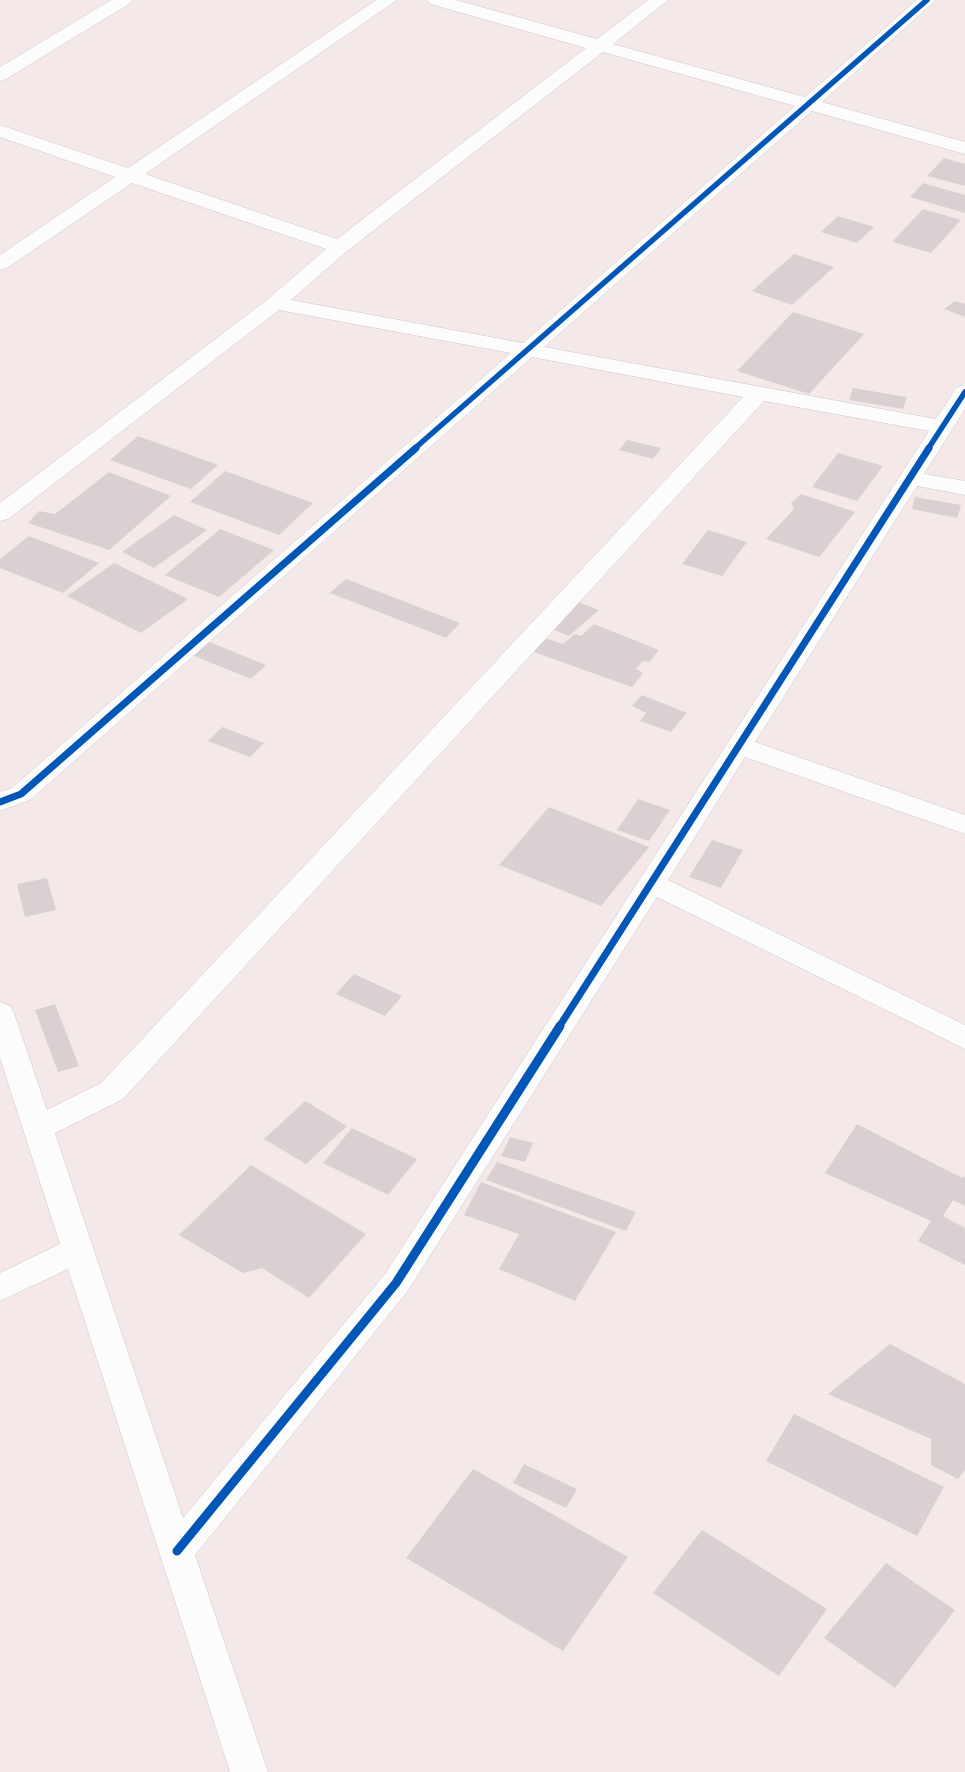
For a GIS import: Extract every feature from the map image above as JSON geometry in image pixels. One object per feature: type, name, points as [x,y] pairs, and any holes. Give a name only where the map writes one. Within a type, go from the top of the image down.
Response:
[{"type":"street","points":[[0,75],[123,0]]},
{"type":"street","points":[[0,264],[388,0]]},
{"type":"street","points":[[436,0],[965,148]]},
{"type":"street","points":[[0,514],[275,303],[340,246],[659,0]]},
{"type":"street","points":[[0,802],[22,794],[927,0]]},
{"type":"street","points":[[0,131],[340,246]]},
{"type":"street","points":[[275,303],[942,427]]},
{"type":"street","points":[[177,1551],[396,1283],[965,392]]},
{"type":"street","points":[[38,1128],[112,1091],[759,393]]},
{"type":"street","points":[[910,478],[965,488]]},
{"type":"street","points":[[738,746],[965,825]]},
{"type":"street","points":[[650,883],[965,1038]]},
{"type":"street","points":[[0,1012],[249,1772]]},
{"type":"street","points":[[0,1288],[78,1250]]},
{"type":"building","points":[[944,158],[965,164],[965,186],[927,176]]},
{"type":"building","points":[[923,183],[965,195],[965,213],[910,197]]},
{"type":"building","points":[[923,209],[961,220],[931,253],[892,242]]},
{"type":"building","points":[[838,216],[874,227],[857,243],[821,232]]},
{"type":"building","points":[[794,254],[834,267],[792,305],[752,291]]},
{"type":"building","points":[[955,301],[965,304],[965,317],[944,309]]},
{"type":"building","points":[[793,312],[864,334],[809,394],[737,371]]},
{"type":"building","points":[[853,388],[907,397],[903,409],[849,400]]},
{"type":"building","points":[[138,436],[218,465],[191,489],[110,460]]},
{"type":"building","points":[[627,440],[661,448],[653,459],[619,450]]},
{"type":"building","points":[[838,453],[883,466],[857,501],[812,487]]},
{"type":"building","points":[[225,471],[313,503],[279,535],[190,502]]},
{"type":"building","points":[[109,472],[171,496],[109,550],[28,523],[39,511],[55,514]]},
{"type":"building","points":[[801,494],[855,512],[819,557],[766,539],[794,509],[791,503]]},
{"type":"building","points":[[915,497],[961,505],[957,518],[912,509]]},
{"type":"building","points":[[174,515],[207,530],[154,568],[122,552]]},
{"type":"building","points":[[220,529],[274,550],[219,597],[165,575]]},
{"type":"building","points":[[708,530],[747,542],[722,576],[682,564]]},
{"type":"building","points":[[29,536],[99,563],[63,593],[0,568],[0,559]]},
{"type":"building","points":[[114,563],[188,599],[141,633],[67,596]]},
{"type":"building","points":[[346,579],[460,623],[446,638],[330,593]]},
{"type":"building","points":[[576,601],[599,610],[569,636],[547,627]]},
{"type":"building","points":[[594,624],[659,650],[649,662],[643,661],[636,669],[643,673],[632,687],[531,651],[542,637],[563,644],[575,634],[581,636]]},
{"type":"building","points":[[207,641],[266,665],[251,679],[192,655]]},
{"type":"building","points":[[642,695],[687,713],[671,732],[640,721],[646,713],[632,706]]},
{"type":"building","points":[[222,727],[264,743],[250,757],[208,741]]},
{"type":"building","points":[[638,799],[670,810],[649,841],[617,830]]},
{"type":"building","points":[[549,807],[649,847],[601,906],[499,865]]},
{"type":"building","points":[[712,840],[743,850],[721,888],[689,877]]},
{"type":"building","points":[[47,878],[56,910],[25,917],[17,884]]},
{"type":"building","points":[[354,974],[402,996],[385,1016],[336,994]]},
{"type":"building","points":[[55,1004],[79,1066],[58,1072],[35,1010]]},
{"type":"building","points":[[305,1101],[347,1126],[306,1164],[264,1139]]},
{"type":"building","points":[[857,1124],[962,1178],[965,1176],[965,1206],[953,1200],[943,1216],[965,1228],[965,1265],[918,1241],[931,1221],[825,1173]]},
{"type":"building","points":[[352,1128],[417,1159],[388,1195],[323,1163]]},
{"type":"building","points":[[510,1137],[533,1143],[525,1162],[501,1156]]},
{"type":"building","points":[[497,1162],[636,1212],[626,1231],[486,1180]]},
{"type":"building","points":[[251,1165],[366,1234],[309,1298],[262,1268],[243,1273],[179,1235]]},
{"type":"building","points":[[481,1182],[616,1232],[575,1301],[499,1269],[519,1234],[464,1215]]},
{"type":"building","points":[[890,1344],[965,1384],[965,1470],[958,1479],[931,1465],[931,1439],[828,1394]]},
{"type":"building","points":[[794,1414],[944,1487],[917,1536],[766,1461]]},
{"type":"building","points":[[524,1464],[577,1489],[566,1508],[513,1483]]},
{"type":"building","points":[[473,1469],[628,1557],[563,1651],[406,1558]]},
{"type":"building","points":[[702,1530],[827,1609],[779,1676],[653,1593]]},
{"type":"building","points":[[886,1563],[955,1610],[895,1688],[824,1638]]},
{"type":"cycle path","points":[[0,802],[21,794],[927,0]]},
{"type":"cycle path","points":[[177,1551],[396,1283],[965,392]]}]
